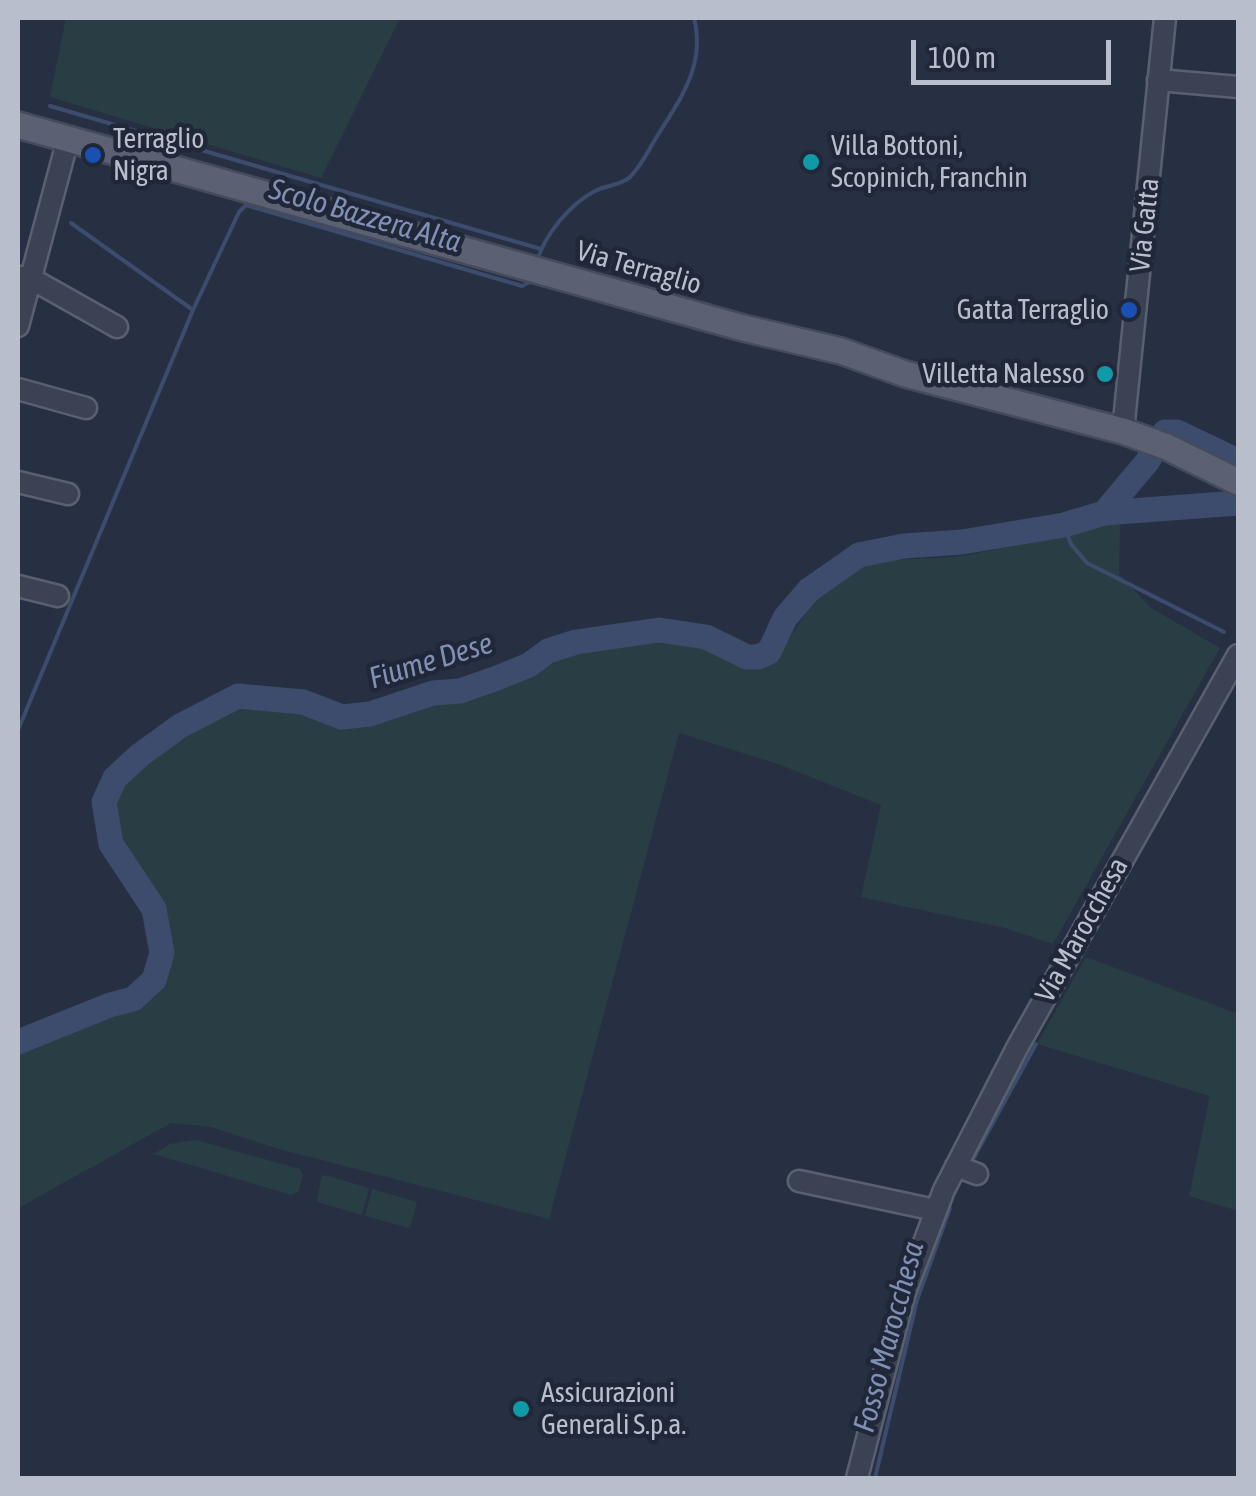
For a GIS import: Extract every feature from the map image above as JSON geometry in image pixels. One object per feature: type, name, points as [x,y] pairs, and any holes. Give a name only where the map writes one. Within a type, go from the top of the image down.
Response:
[{"type":"main road","name":"Via Terraglio","points":[[18,125],[779,338],[841,351],[905,374],[1123,431],[1238,482]]},
{"type":"street","name":"Via Gatta","points":[[1123,431],[1165,18]]},
{"type":"street","points":[[1158,80],[1238,87]]},
{"type":"street","points":[[18,326],[24,278],[68,140]]},
{"type":"street","points":[[24,278],[117,326]]},
{"type":"street","points":[[18,389],[86,408]]},
{"type":"street","points":[[18,482],[68,494]]},
{"type":"street","points":[[18,586],[58,596]]},
{"type":"street","name":"Via Marocchesa","points":[[857,1478],[905,1292],[935,1210],[1030,1024],[1238,655]]},
{"type":"street","points":[[956,1166],[977,1174]]},
{"type":"street","points":[[799,1181],[935,1210]]},
{"type":"green space","points":[[66,18],[400,18],[321,178],[50,97]]},
{"type":"green space","points":[[1195,510],[1238,513],[1120,523],[1119,574],[1151,608],[1220,648],[1053,944],[1005,928],[861,897],[881,805],[778,764],[679,733],[549,1219],[279,1149],[211,1127],[171,1123],[18,1208],[18,1035],[133,991],[150,969],[153,946],[148,922],[99,823],[100,792],[111,772],[127,756],[192,708],[217,694],[244,687],[276,690],[339,705],[371,703],[494,673],[542,654],[650,640],[683,640],[744,664],[763,666],[781,650],[824,591],[854,569],[882,561],[985,552],[1112,518]]},
{"type":"green space","points":[[1086,957],[1238,1014],[1238,1211],[1189,1196],[1210,1096],[1037,1044]]},
{"type":"green space","points":[[196,1140],[300,1169],[303,1175],[298,1192],[291,1195],[154,1154],[170,1144]]},
{"type":"green space","points":[[325,1175],[369,1188],[362,1215],[317,1202]]},
{"type":"green space","points":[[372,1189],[417,1202],[410,1228],[365,1216]]},
{"type":"waterway","name":"Scolo Bazzera Alta","points":[[537,262],[552,231],[568,212],[595,191],[626,180],[641,163],[674,110],[694,67],[694,18]]},
{"type":"waterway","points":[[50,106],[541,249]]},
{"type":"waterway","name":"Scolo Bazzera Alta","points":[[18,730],[193,310],[239,212],[246,205],[522,286],[532,281]]},
{"type":"waterway","points":[[71,223],[193,310]]},
{"type":"waterway","name":"Fiume Dese","points":[[1104,513],[1147,462],[1165,432],[1177,432],[1238,461]]},
{"type":"waterway","name":"Fiume Dese","points":[[18,1042],[133,999],[154,980],[162,953],[154,909],[111,844],[104,802],[115,778],[140,755],[180,726],[238,696],[303,702],[342,717],[370,714],[433,693],[460,691],[576,642],[659,630],[706,637],[747,657],[758,657],[769,652],[785,618],[809,590],[859,555],[1064,525],[1104,513],[1238,503]]},
{"type":"waterway","points":[[1064,525],[1071,544],[1087,563],[1224,632]]},
{"type":"waterway","name":"Fosso Marocchesa","points":[[972,1161],[1036,1044]]},
{"type":"waterway","name":"Fosso Marocchesa","points":[[875,1478],[917,1300],[950,1208]]},
{"type":"place","name":"Terraglio Nigra","points":[[93,155]]},
{"type":"place","name":"Villa Bottoni, Scopinich, Franchin","points":[[811,162]]},
{"type":"place","name":"Gatta Terraglio","points":[[1129,310]]},
{"type":"place","name":"Villetta Nalesso","points":[[1105,374]]},
{"type":"place","name":"Assicurazioni Generali S.p.a.","points":[[521,1409]]}]
